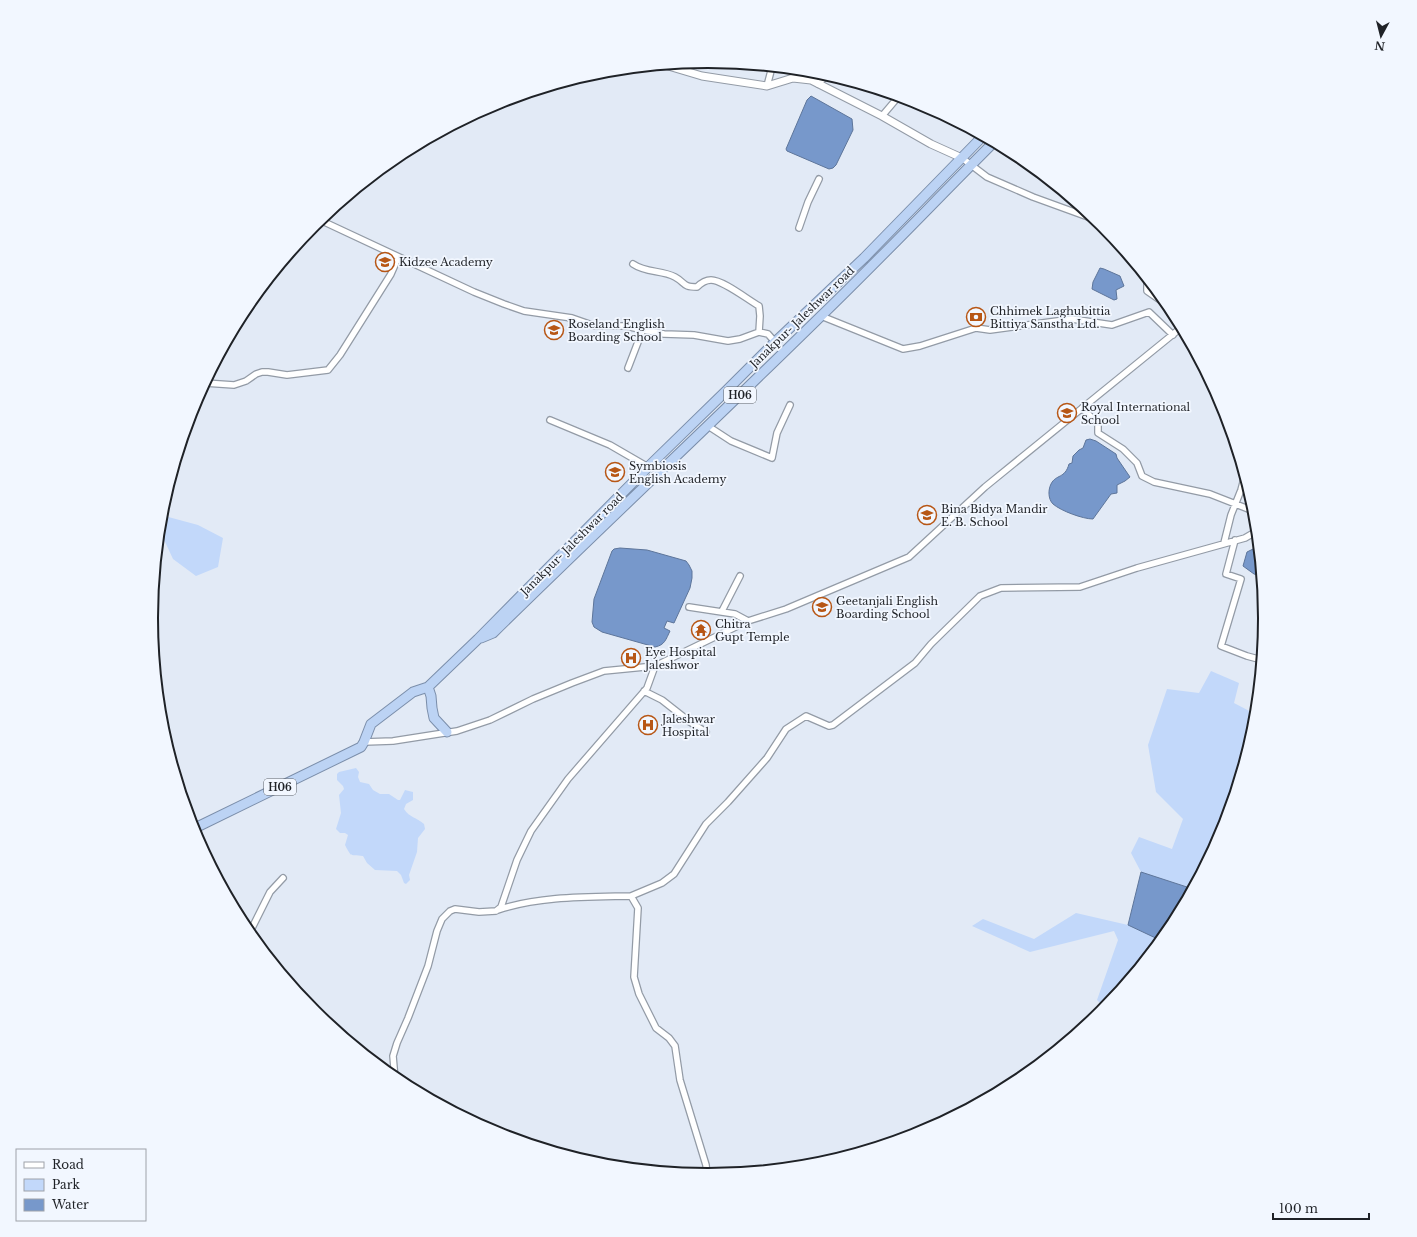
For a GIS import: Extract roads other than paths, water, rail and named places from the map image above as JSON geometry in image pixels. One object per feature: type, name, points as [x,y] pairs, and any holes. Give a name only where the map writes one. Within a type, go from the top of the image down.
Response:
[{"type":"highway","name":"Janakpur- Jaleshwar road","points":[[199,826],[361,748],[371,724],[413,692],[428,687],[478,639],[648,467],[775,342],[864,258],[980,140]]},
{"type":"highway","name":"H06","points":[[478,639],[493,633],[708,426],[821,316],[990,146]]},
{"type":"highway","points":[[428,687],[431,696],[434,718],[447,732]]},
{"type":"highway","name":"Janakpur- Jaleshwar road","points":[[199,826],[249,802]]},
{"type":"street","points":[[677,69],[702,76],[767,86],[793,78],[811,80],[882,116],[931,144],[962,158],[986,177],[1033,197],[1082,215]]},
{"type":"street","points":[[767,86],[771,72]]},
{"type":"street","points":[[818,84],[822,80]]},
{"type":"street","points":[[882,116],[895,101]]},
{"type":"street","points":[[799,228],[808,202],[819,180]]},
{"type":"street","points":[[326,223],[398,258],[474,292],[524,311],[572,318],[595,326],[625,326],[664,334],[694,335],[728,341],[740,339],[759,332],[768,334],[775,342]]},
{"type":"street","points":[[211,384],[234,386],[246,382],[256,374],[262,372],[287,375],[328,370],[340,355],[391,274],[398,258]]},
{"type":"street","points":[[633,264],[638,268],[675,277],[688,287],[697,287],[703,282],[712,280],[720,282],[759,306],[759,332]]},
{"type":"street","points":[[1147,286],[1147,291],[1154,296]]},
{"type":"street","points":[[821,316],[903,349],[920,346],[976,328],[990,330],[1072,319],[1112,325],[1149,312],[1173,335]]},
{"type":"street","points":[[628,368],[643,329]]},
{"type":"street","points":[[364,742],[393,741],[470,727],[490,720],[553,691],[604,671],[655,666],[748,621],[786,609],[909,557],[985,487],[1177,331]]},
{"type":"street","points":[[708,426],[731,441],[772,458],[777,433],[790,405]]},
{"type":"street","points":[[1082,408],[1098,424],[1098,433],[1123,449],[1137,463],[1142,476],[1154,482],[1210,494],[1247,509]]},
{"type":"street","points":[[550,420],[610,445],[648,467]]},
{"type":"street","points":[[1224,543],[1231,514],[1242,485]]},
{"type":"street","points":[[394,1070],[393,1056],[397,1043],[428,966],[437,931],[442,919],[450,911],[455,909],[479,912],[496,911],[510,906],[562,898],[631,896],[662,883],[674,874],[706,824],[728,802],[767,758],[786,729],[806,716],[828,726],[833,725],[915,663],[931,644],[980,596],[1001,588],[1080,587],[1137,568],[1245,538],[1252,534]]},
{"type":"street","points":[[1235,540],[1226,574],[1241,579],[1221,646],[1258,658]]},
{"type":"street","points":[[722,612],[740,576]]},
{"type":"street","points":[[689,606],[735,614],[748,621]]},
{"type":"street","points":[[496,911],[501,907],[517,860],[531,831],[568,779],[647,688],[655,666]]},
{"type":"street","points":[[644,691],[662,700],[690,722],[706,732]]},
{"type":"street","points":[[253,927],[270,892],[283,878]]},
{"type":"street","points":[[631,896],[638,908],[634,977],[639,994],[656,1028],[669,1038],[675,1046],[680,1080],[706,1169]]},
{"type":"water","points":[[811,96],[852,119],[853,130],[836,165],[833,168],[829,169],[787,151],[786,149],[807,100]]},
{"type":"water","points":[[1100,268],[1120,276],[1124,286],[1116,290],[1117,299],[1114,300],[1092,289],[1093,282]]},
{"type":"water","points":[[1090,439],[1096,441],[1116,454],[1117,458],[1130,477],[1117,485],[1117,493],[1111,494],[1093,519],[1078,516],[1061,509],[1053,504],[1050,500],[1049,494],[1050,486],[1053,481],[1065,472],[1069,464],[1072,463],[1073,456],[1083,448],[1086,440]]},
{"type":"water","points":[[620,548],[647,550],[686,561],[692,571],[690,588],[674,623],[667,621],[664,628],[670,631],[665,641],[661,645],[655,647],[602,632],[594,627],[592,622],[594,599],[612,551]]},
{"type":"water","points":[[1254,548],[1257,575],[1243,566],[1247,552]]},
{"type":"water","points":[[1141,872],[1188,888],[1156,938],[1128,925]]},
{"type":"place","name":"Kidzee Academy","points":[[385,262]]},
{"type":"place","name":"Chhimek Laghubittia Bittiya Sanstha Ltd.","points":[[976,317]]},
{"type":"place","name":"Roseland English Boarding School","points":[[554,330]]},
{"type":"place","name":"Royal International School","points":[[1067,413]]},
{"type":"place","name":"Symbiosis English Academy","points":[[615,472]]},
{"type":"place","name":"Bina Bidya Mandir E. B. School","points":[[927,515]]},
{"type":"place","name":"Geetanjali English Boarding School","points":[[822,607]]},
{"type":"place","name":"Chitra Gupt Temple","points":[[701,630]]},
{"type":"place","name":"Eye Hospital Jaleshwor","points":[[631,658]]},
{"type":"place","name":"Jaleshwar Hospital","points":[[648,725]]}]
